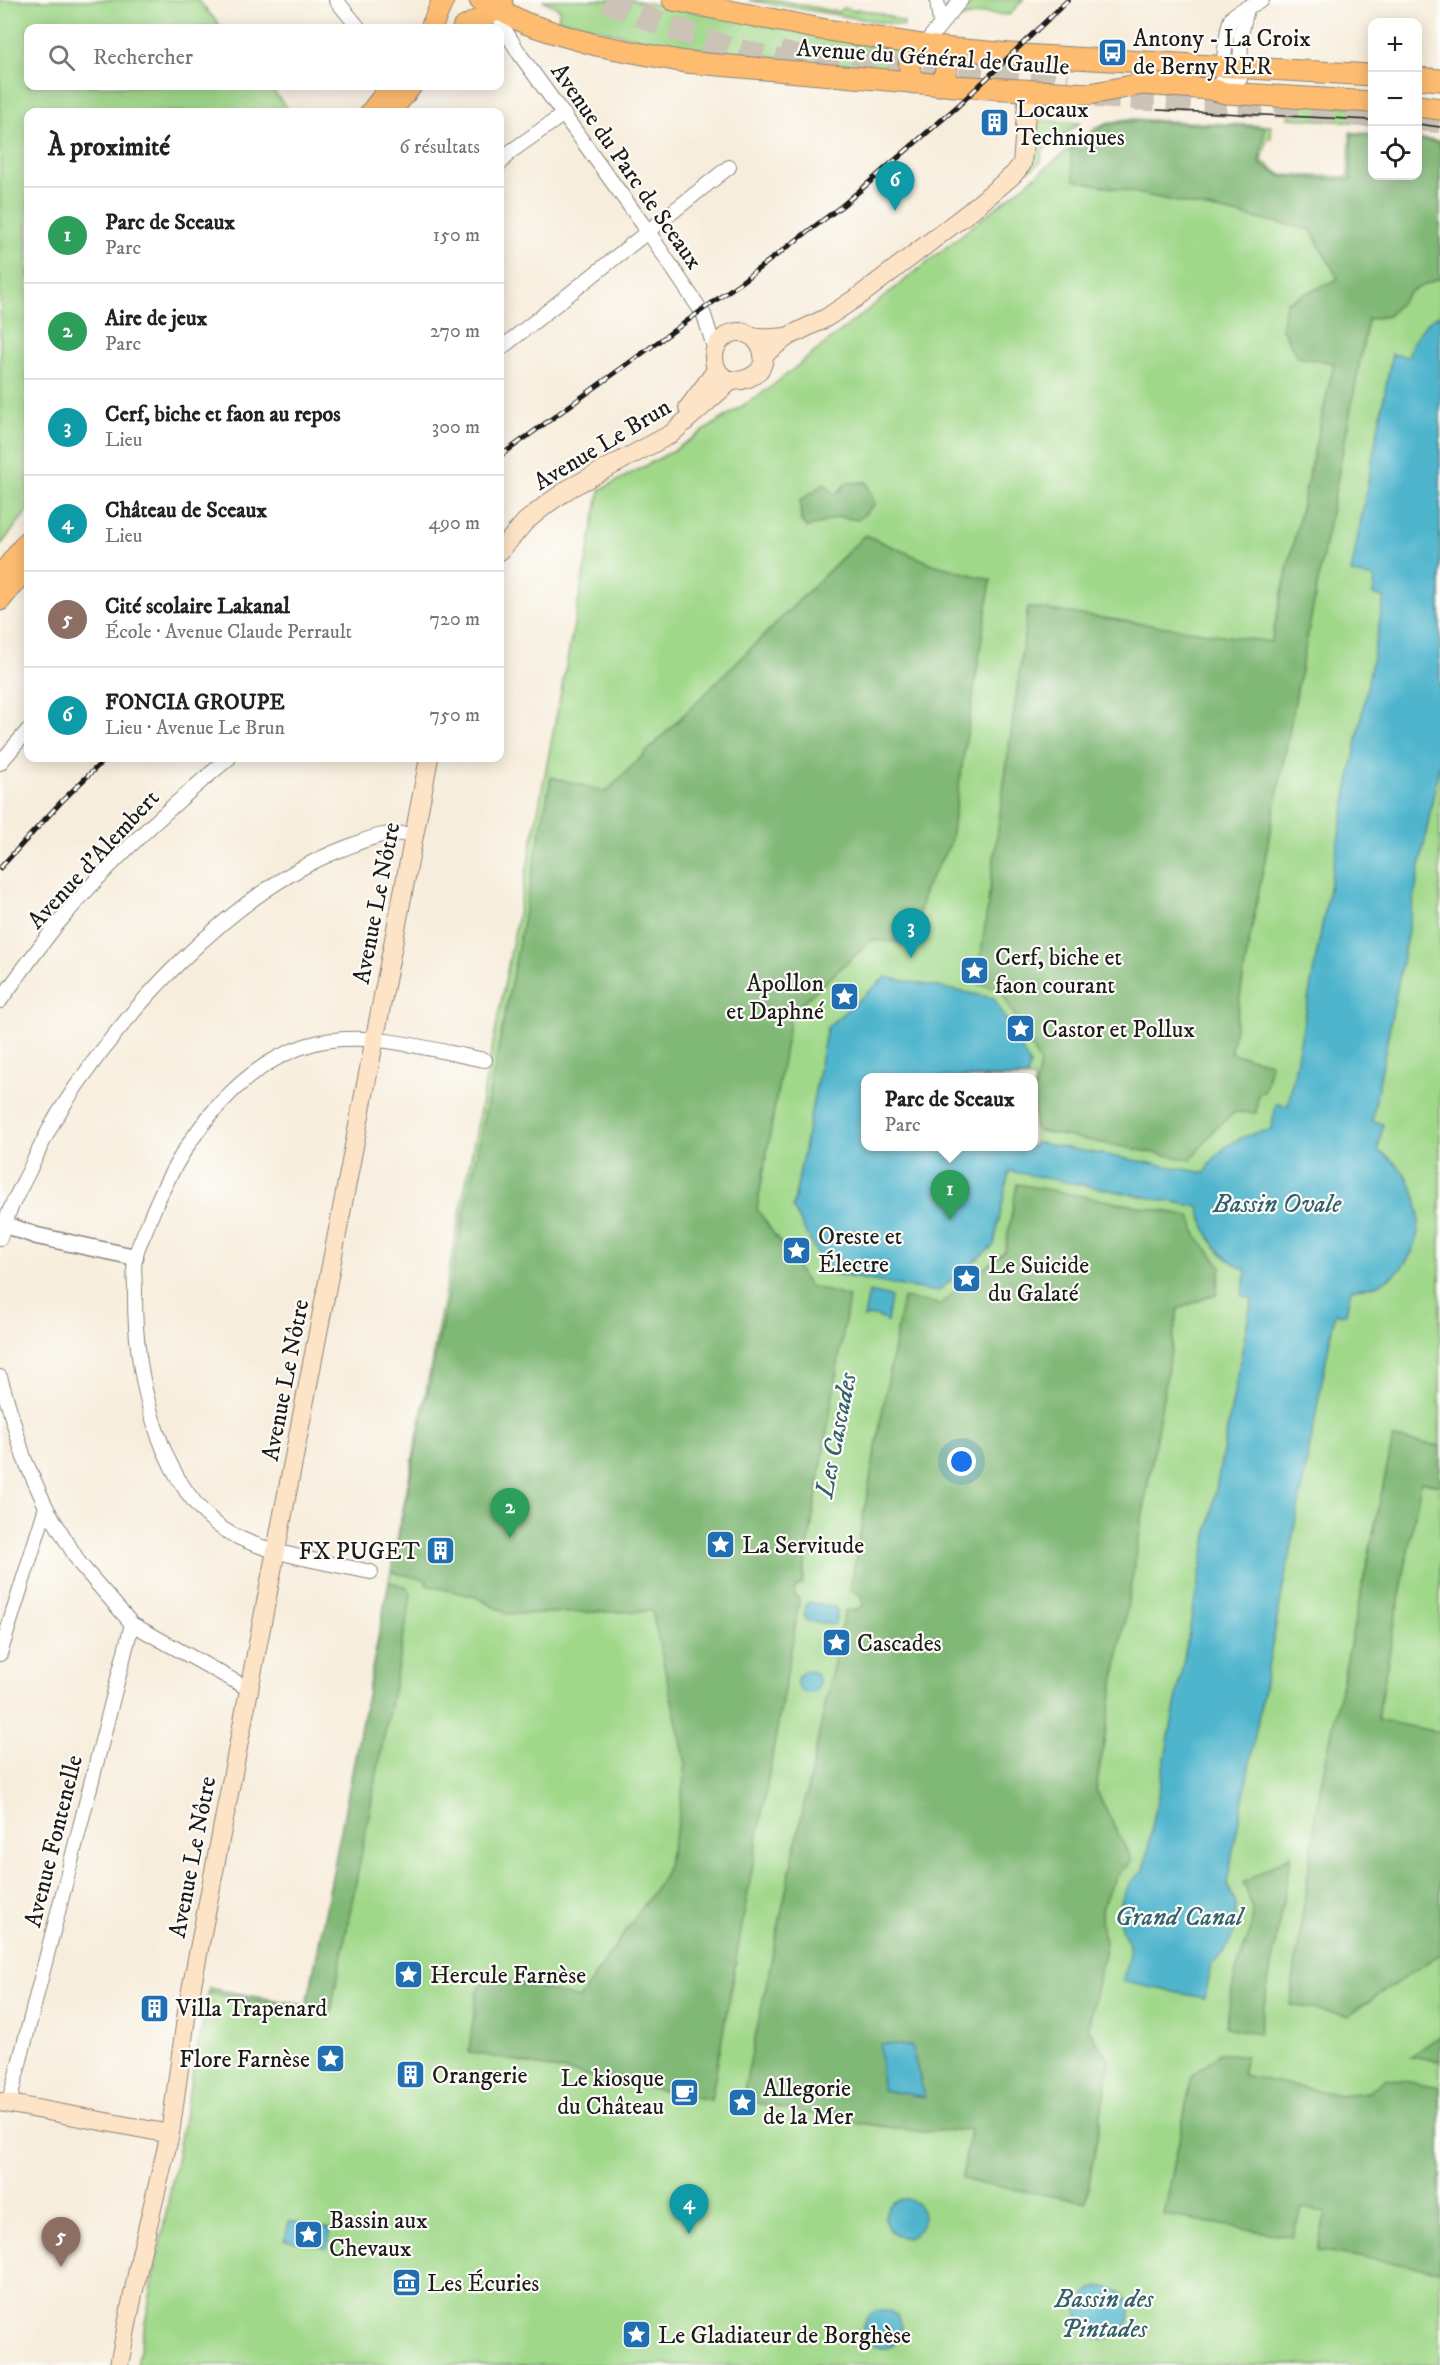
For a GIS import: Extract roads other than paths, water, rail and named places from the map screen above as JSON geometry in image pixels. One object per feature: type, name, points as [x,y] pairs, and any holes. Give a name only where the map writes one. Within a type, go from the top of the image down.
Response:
[{"type":"main road","points":[[432,24],[443,0]]},
{"type":"main road","name":"Avenue du Général de Gaulle","points":[[673,0],[927,46],[1225,79],[1368,101]]},
{"type":"main road","points":[[468,24],[494,3]]},
{"type":"main road","name":"Avenue du Général de Gaulle","points":[[494,3],[525,23],[596,45],[685,62],[938,85],[1090,94],[1142,84],[1368,75]]},
{"type":"main road","points":[[914,83],[909,68],[909,59],[927,46],[948,60],[945,78],[938,85]]},
{"type":"main road","points":[[1422,78],[1440,80]]},
{"type":"main road","points":[[374,108],[389,90]]},
{"type":"main road","points":[[393,108],[408,90]]},
{"type":"main road","points":[[763,355],[787,337],[826,318],[862,294],[959,220],[1013,175],[1022,164],[1028,90]]},
{"type":"main road","points":[[1422,106],[1440,108]]},
{"type":"main road","points":[[739,332],[754,338],[759,342],[763,355],[759,370],[747,380],[724,375],[714,356],[718,342],[731,333],[739,332]]},
{"type":"main road","points":[[754,338],[787,337]]},
{"type":"main road","name":"Avenue Le Brun","points":[[504,533],[520,516],[554,488],[626,450],[670,422],[724,375]]},
{"type":"main road","name":"Avenue Le Brun","points":[[504,546],[525,522],[570,488],[671,434],[724,375]]},
{"type":"main road","points":[[0,577],[24,546]]},
{"type":"main road","points":[[0,600],[24,569]]},
{"type":"main road","name":"Avenue Le Nôtre","points":[[119,2365],[165,2133],[165,2103],[188,2012],[249,1689],[283,1552],[374,1040],[428,762]]},
{"type":"main road","points":[[4,2103],[165,2133]]},
{"type":"street","points":[[336,0],[356,24]]},
{"type":"street","points":[[937,0],[940,23]]},
{"type":"street","points":[[927,46],[940,23],[961,0]]},
{"type":"street","points":[[1225,79],[1247,9],[1262,0]]},
{"type":"street","name":"Avenue du Parc de Sceaux","points":[[494,3],[504,24]]},
{"type":"street","name":"Avenue du Parc de Sceaux","points":[[504,24],[513,43],[647,230],[704,315],[715,350]]},
{"type":"street","points":[[504,159],[510,152],[564,114]]},
{"type":"street","points":[[504,346],[729,167]]},
{"type":"street","points":[[0,763],[24,735]]},
{"type":"street","name":"Avenue d'Alembert","points":[[0,1001],[56,926],[116,860],[184,795],[224,762]]},
{"type":"street","points":[[135,1257],[1,1228],[57,1115],[98,1056],[142,1002],[228,919],[262,893],[318,858],[385,833],[414,835]]},
{"type":"street","points":[[371,1572],[243,1542],[214,1523],[190,1494],[168,1458],[153,1422],[143,1383],[134,1308],[135,1257],[153,1211],[179,1160],[212,1114],[241,1082],[273,1060],[308,1045],[341,1038],[374,1040],[485,1060]]},
{"type":"street","points":[[0,1377],[24,1458],[46,1507],[80,1564],[132,1624],[249,1689]]},
{"type":"street","points":[[0,1654],[46,1507]]},
{"type":"street","name":"Avenue Fontenelle","points":[[4,2103],[132,1624]]},
{"type":"water","points":[[1440,314],[1440,760],[1372,1121],[1383,1124],[1378,1151],[1398,1166],[1411,1186],[1418,1208],[1418,1231],[1411,1253],[1398,1271],[1378,1284],[1351,1289],[1346,1314],[1335,1313],[1227,1883],[1236,1904],[1235,1931],[1223,1954],[1212,1963],[1205,1998],[1123,1982],[1129,1949],[1121,1928],[1120,1911],[1127,1888],[1144,1870],[1252,1298],[1242,1296],[1246,1270],[1228,1259],[1214,1244],[1205,1227],[1199,1207],[1009,1171],[994,1245],[937,1292],[827,1273],[793,1208],[827,1027],[886,977],[994,998],[1030,1065],[1028,1073],[861,1073],[861,1151],[1038,1151],[1038,1143],[1205,1173],[1217,1155],[1232,1143],[1250,1135],[1271,1130],[1276,1104],[1288,1106],[1384,597],[1373,595],[1375,578],[1351,573],[1392,354],[1408,357],[1420,332]]},
{"type":"water","points":[[869,1292],[891,1297],[887,1322],[876,1316],[864,1318]]},
{"type":"water","points":[[809,1602],[834,1607],[837,1610],[835,1623],[833,1625],[805,1620],[806,1604]]},
{"type":"water","points":[[808,1671],[816,1674],[819,1682],[816,1690],[808,1693],[800,1690],[797,1682],[800,1674]]},
{"type":"water","points":[[880,2044],[911,2046],[925,2097],[882,2090]]},
{"type":"water","points":[[904,2199],[918,2204],[923,2218],[918,2232],[904,2237],[890,2232],[885,2218],[890,2204]]},
{"type":"water","name":"Bassin aux Chevaux","points":[[289,2221],[331,2229],[327,2248],[285,2240]]},
{"type":"water","name":"Bassin des Pintades","points":[[1099,2287],[1109,2287],[1123,2294],[1130,2313],[1123,2332],[1109,2339],[1099,2339],[1089,2335],[1082,2328],[1078,2318],[1078,2308],[1082,2298],[1089,2291]]},
{"type":"water","points":[[883,2310],[890,2311],[896,2316],[901,2322],[901,2336],[896,2342],[890,2347],[883,2348],[876,2347],[870,2342],[865,2336],[864,2329],[865,2322],[870,2316],[876,2311]]},
{"type":"tunnel","points":[[605,0],[728,48],[798,66]]},
{"type":"tunnel","points":[[780,53],[796,57],[1068,82]]},
{"type":"tunnel","points":[[1095,96],[1283,106],[1368,115]]},
{"type":"tunnel","points":[[1422,119],[1440,121]]},
{"type":"tram line","points":[[1157,110],[1368,120]]},
{"type":"tram line","points":[[1422,125],[1440,127]]},
{"type":"railway","points":[[504,453],[741,282],[843,205],[959,105],[1068,0]]},
{"type":"railway","points":[[0,868],[102,762]]},
{"type":"place","name":"Antony - La Croix de Berny RER","points":[[1112,52]]},
{"type":"place","name":"Locaux Techniques","points":[[995,123]]},
{"type":"place","name":"FONCIA GROUPE","points":[[895,211]]},
{"type":"place","name":"Cerf, biche et faon au repos","points":[[911,958]]},
{"type":"place","name":"Cerf, biche et faon courant","points":[[974,971]]},
{"type":"place","name":"Apollon et Daphné","points":[[845,997]]},
{"type":"place","name":"Castor et Pollux","points":[[1021,1029]]},
{"type":"place","name":"Parc de Sceaux","points":[[950,1220]]},
{"type":"place","name":"Oreste et Électre","points":[[797,1250]]},
{"type":"place","name":"Le Suicide du Galaté","points":[[967,1279]]},
{"type":"place","name":"Aire de jeux","points":[[510,1538]]},
{"type":"place","name":"La Servitude","points":[[721,1545]]},
{"type":"place","name":"FX PUGET","points":[[441,1551]]},
{"type":"place","name":"Cascades","points":[[836,1643]]},
{"type":"place","name":"Hercule Farnèse","points":[[409,1975]]},
{"type":"place","name":"Villa Trapenard","points":[[155,2008]]},
{"type":"place","name":"Flore Farnèse","points":[[331,2059]]},
{"type":"place","name":"Orangerie","points":[[411,2075]]},
{"type":"place","name":"Le kiosque du Château","points":[[685,2092]]},
{"type":"place","name":"Allegorie de la Mer","points":[[742,2102]]},
{"type":"place","name":"Bassin aux Chevaux","points":[[308,2234]]},
{"type":"place","name":"Château de Sceaux","points":[[689,2234]]},
{"type":"place","name":"Cité scolaire Lakanal","points":[[61,2267]]},
{"type":"place","name":"Les Écuries","points":[[406,2283]]},
{"type":"place","name":"Le Gladiateur de Borghèse","points":[[637,2335]]},
{"type":"water label","name":"Bassin Ovale","points":[[1277,1203]]},
{"type":"water label","name":"Les Cascades","points":[[835,1435]]},
{"type":"water label","name":"Grand Canal","points":[[1179,1916]]}]
